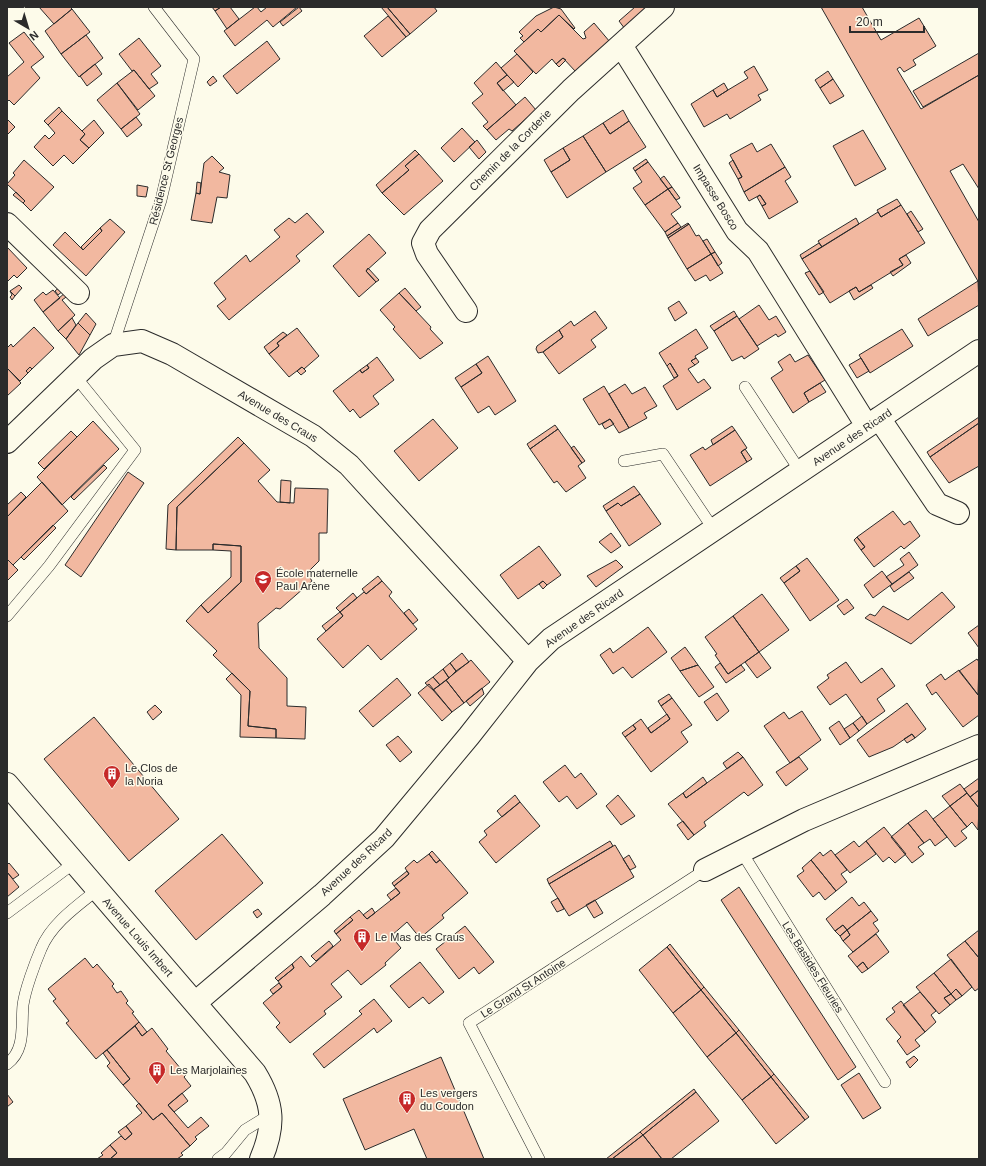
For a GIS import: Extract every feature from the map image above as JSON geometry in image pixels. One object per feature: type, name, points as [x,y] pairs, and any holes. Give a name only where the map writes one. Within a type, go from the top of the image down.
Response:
[{"type":"street","name":"Chemin de la Corderie","points":[[466,311],[427,254],[423,243],[430,230],[571,90],[663,7]]},
{"type":"street","name":"Impasse Bosco","points":[[621,45],[737,231],[758,251],[873,422],[937,504],[958,513]]},
{"type":"street","points":[[7,224],[78,293]]},
{"type":"street","name":"Avenue des Craus","points":[[7,442],[93,359],[113,345],[142,342],[172,354],[313,436],[349,465],[528,661]]},
{"type":"street","name":"Avenue des Ricard","points":[[195,1002],[322,895],[384,838],[469,736],[528,661],[551,639],[979,351]]},
{"type":"street","points":[[705,870],[804,820],[979,746]]},
{"type":"street","name":"Avenue Louis Imbert","points":[[7,784],[255,1073],[266,1091],[271,1114],[269,1141],[261,1159]]},
{"type":"lane","name":"Résidence St Georges","points":[[113,345],[161,200],[194,59],[154,7]]},
{"type":"lane","points":[[7,616],[48,566],[135,450],[75,376]]},
{"type":"lane","points":[[745,387],[800,472]]},
{"type":"lane","points":[[624,461],[662,454],[714,530]]},
{"type":"lane","name":"Les Bastides Fleuries","points":[[741,851],[885,1082]]},
{"type":"lane","points":[[7,913],[74,863]]},
{"type":"lane","name":"Le Grand St Antoine","points":[[539,1159],[469,1023],[705,870]]},
{"type":"lane","points":[[7,1064],[13,1060],[22,1036],[24,1004],[41,948],[63,916],[97,890]]},
{"type":"lane","points":[[218,1159],[226,1153],[245,1130],[271,1114]]},
{"type":"building","points":[[39,7],[70,7],[72,9],[54,24]]},
{"type":"building","points":[[212,7],[221,7],[215,11]]},
{"type":"building","points":[[221,7],[230,7],[239,19],[227,29],[215,11]]},
{"type":"building","points":[[257,7],[261,12],[267,7],[297,7],[273,27],[267,20],[235,46],[224,31]]},
{"type":"building","points":[[299,7],[302,11],[283,26],[280,22]]},
{"type":"building","points":[[381,7],[387,7],[410,34],[406,37]]},
{"type":"building","points":[[387,7],[434,7],[437,11],[410,34]]},
{"type":"building","points":[[554,7],[561,9],[575,28],[574,29],[559,15],[541,32],[538,29],[524,42],[520,38],[523,36],[519,32],[536,16]]},
{"type":"building","points":[[635,7],[651,7],[625,29],[619,21]]},
{"type":"building","points":[[821,7],[862,7],[881,40],[919,18],[936,46],[913,60],[916,65],[904,72],[900,67],[897,69],[921,109],[979,75],[979,189],[963,164],[950,171],[979,222],[979,283]]},
{"type":"building","points":[[72,9],[90,32],[61,54],[45,31]]},
{"type":"building","points":[[559,15],[583,39],[586,38],[584,32],[594,23],[610,42],[576,72],[563,58],[556,64],[552,59],[536,74],[514,51],[538,29],[541,32]]},
{"type":"building","points":[[388,16],[406,37],[382,57],[364,36]]},
{"type":"building","points":[[24,32],[44,57],[31,67],[40,78],[14,105],[9,100],[7,102],[7,77],[24,62],[9,43]]},
{"type":"building","points":[[86,35],[103,58],[79,77],[61,54]]},
{"type":"building","points":[[139,38],[161,66],[151,74],[158,83],[149,89],[119,54]]},
{"type":"building","points":[[267,41],[280,59],[237,94],[223,76]]},
{"type":"building","points":[[979,53],[979,75],[923,107],[913,91]]},
{"type":"building","points":[[517,54],[533,72],[518,87],[501,68]]},
{"type":"building","points":[[563,58],[566,60],[559,67],[556,64]]},
{"type":"building","points":[[496,62],[507,75],[497,83],[516,105],[487,130],[483,126],[488,122],[472,103],[483,94],[474,83]]},
{"type":"building","points":[[95,64],[102,74],[87,86],[80,76]]},
{"type":"building","points":[[754,66],[768,90],[758,95],[761,100],[730,119],[727,114],[704,127],[691,104],[713,90],[717,97],[748,78],[744,72]]},
{"type":"building","points":[[134,70],[155,96],[138,110],[117,83]]},
{"type":"building","points":[[828,71],[833,79],[820,88],[815,80]]},
{"type":"building","points":[[507,75],[514,82],[503,91],[497,83]]},
{"type":"building","points":[[213,76],[217,81],[210,86],[207,82]]},
{"type":"building","points":[[833,79],[844,96],[830,104],[820,88]]},
{"type":"building","points":[[117,83],[140,114],[121,129],[97,100]]},
{"type":"building","points":[[724,83],[728,90],[717,97],[713,90]]},
{"type":"building","points":[[525,97],[536,110],[512,131],[509,129],[496,140],[487,130]]},
{"type":"building","points":[[59,107],[62,111],[48,125],[44,121]]},
{"type":"building","points":[[623,110],[629,121],[610,134],[603,123]]},
{"type":"building","points":[[62,111],[85,134],[80,140],[89,148],[73,164],[64,155],[53,166],[34,147],[45,135],[49,139],[55,133],[48,125]]},
{"type":"building","points":[[136,117],[142,125],[127,137],[121,129]]},
{"type":"building","points":[[7,119],[15,127],[7,135]]},
{"type":"building","points":[[94,120],[104,133],[89,148],[80,140],[85,134],[82,131]]},
{"type":"building","points":[[629,121],[646,147],[606,172],[583,136],[603,123],[610,134]]},
{"type":"building","points":[[462,128],[475,142],[454,162],[441,148]]},
{"type":"building","points":[[863,130],[886,169],[855,186],[833,146]]},
{"type":"building","points":[[583,136],[606,172],[567,198],[551,172],[570,160],[563,148]]},
{"type":"building","points":[[477,140],[486,152],[479,159],[469,147]]},
{"type":"building","points":[[752,143],[757,152],[771,144],[785,167],[744,192],[738,179],[742,177],[730,155]]},
{"type":"building","points":[[563,148],[570,160],[551,172],[544,160]]},
{"type":"building","points":[[415,150],[419,154],[405,166],[409,170],[382,193],[376,185]]},
{"type":"building","points":[[419,154],[443,181],[404,215],[382,193],[409,170],[405,166]]},
{"type":"building","points":[[212,156],[224,168],[219,172],[230,175],[227,198],[217,197],[212,223],[191,220],[196,193],[200,194],[204,163]]},
{"type":"building","points":[[646,159],[648,162],[635,171],[633,168]]},
{"type":"building","points":[[24,160],[54,187],[31,211],[23,203],[25,201],[7,184],[15,175],[13,173]]},
{"type":"building","points":[[733,160],[742,177],[738,179],[729,163]]},
{"type":"building","points":[[648,162],[668,189],[645,205],[633,188],[642,182],[635,171]]},
{"type":"building","points":[[785,167],[791,177],[785,181],[798,202],[769,219],[762,206],[766,204],[760,195],[749,201],[744,192]]},
{"type":"building","points":[[664,176],[672,187],[668,189],[660,179]]},
{"type":"building","points":[[197,182],[201,183],[200,194],[196,193]]},
{"type":"building","points":[[137,185],[148,187],[146,197],[137,196]]},
{"type":"building","points":[[672,187],[680,198],[676,200],[668,189]]},
{"type":"building","points":[[668,189],[681,207],[671,214],[678,223],[665,232],[645,205]]},
{"type":"building","points":[[16,192],[25,201],[23,203],[13,195]]},
{"type":"building","points":[[760,195],[766,204],[762,206],[757,197]]},
{"type":"building","points":[[897,199],[901,205],[881,217],[877,210]]},
{"type":"building","points":[[901,205],[925,243],[899,259],[903,265],[859,292],[856,287],[830,303],[802,259],[878,212],[881,217]]},
{"type":"building","points":[[911,211],[923,229],[918,232],[907,214]]},
{"type":"building","points":[[307,213],[324,232],[296,256],[300,261],[229,320],[217,306],[226,299],[214,283],[246,255],[250,262],[280,237],[274,230],[289,218],[295,223]]},
{"type":"building","points":[[856,218],[859,224],[822,247],[818,241]]},
{"type":"building","points":[[110,219],[125,232],[86,276],[53,245],[65,232],[83,250],[102,231],[100,228]]},
{"type":"building","points":[[678,223],[681,227],[667,236],[665,232]]},
{"type":"building","points":[[688,223],[689,224],[668,238],[667,236]]},
{"type":"building","points":[[689,224],[696,236],[699,235],[711,254],[687,269],[668,238]]},
{"type":"building","points":[[100,228],[102,231],[83,250],[81,247]]},
{"type":"building","points":[[369,234],[386,253],[366,271],[376,282],[359,297],[333,266]]},
{"type":"building","points":[[707,239],[715,252],[711,254],[703,241]]},
{"type":"building","points":[[819,243],[822,247],[802,259],[800,255]]},
{"type":"building","points":[[7,247],[27,268],[17,278],[14,275],[7,282]]},
{"type":"building","points":[[715,252],[722,263],[718,266],[711,254]]},
{"type":"building","points":[[711,254],[723,273],[710,281],[706,275],[695,281],[687,269]]},
{"type":"building","points":[[906,255],[911,263],[893,276],[890,272],[903,265],[899,259]]},
{"type":"building","points":[[368,268],[379,280],[376,282],[366,271]]},
{"type":"building","points":[[810,271],[824,292],[819,295],[805,273]]},
{"type":"building","points":[[978,281],[979,305],[928,336],[918,319]]},
{"type":"building","points":[[19,285],[22,288],[15,296],[10,291]]},
{"type":"building","points":[[871,285],[873,288],[854,300],[849,291],[856,287],[859,292]]},
{"type":"building","points":[[61,286],[64,290],[58,295],[55,291]]},
{"type":"building","points":[[405,288],[421,307],[416,311],[399,293]]},
{"type":"building","points":[[53,290],[60,298],[43,312],[34,300],[43,292],[46,295]]},
{"type":"building","points":[[10,291],[15,296],[12,300],[10,297],[12,295]]},
{"type":"building","points":[[66,292],[69,295],[62,300],[75,315],[58,331],[43,312]]},
{"type":"building","points":[[399,293],[431,327],[430,329],[443,343],[420,359],[393,329],[395,327],[380,310]]},
{"type":"building","points":[[679,301],[687,313],[675,321],[668,308]]},
{"type":"building","points":[[759,305],[769,320],[776,316],[786,332],[778,337],[776,334],[757,346],[739,319]]},
{"type":"building","points":[[595,311],[607,328],[591,340],[596,347],[559,374],[543,352],[563,337],[559,330],[571,321],[574,326]]},
{"type":"building","points":[[734,311],[737,316],[714,331],[710,326]]},
{"type":"building","points":[[86,313],[96,324],[90,335],[78,323]]},
{"type":"building","points":[[737,316],[759,349],[744,359],[742,356],[732,361],[714,331]]},
{"type":"building","points":[[72,318],[76,325],[66,339],[58,331]]},
{"type":"building","points":[[78,323],[90,335],[79,355],[66,339]]},
{"type":"building","points":[[34,327],[54,348],[32,369],[30,367],[26,371],[28,373],[20,381],[7,368],[7,348],[11,344],[13,347]]},
{"type":"building","points":[[297,328],[319,356],[304,369],[302,367],[289,377],[269,354],[279,346],[277,343]]},
{"type":"building","points":[[696,329],[708,348],[695,356],[696,358],[691,361],[695,365],[688,369],[698,383],[704,379],[711,388],[677,410],[663,386],[678,376],[670,363],[667,366],[659,353]]},
{"type":"building","points":[[902,329],[913,346],[870,373],[859,355]]},
{"type":"building","points":[[559,330],[563,337],[543,352],[538,353],[536,349],[537,346]]},
{"type":"building","points":[[283,332],[287,335],[277,343],[279,346],[269,354],[264,347]]},
{"type":"building","points":[[790,354],[795,362],[808,355],[825,380],[804,393],[809,402],[793,413],[771,378],[783,370],[778,362]]},
{"type":"building","points":[[488,356],[516,401],[495,415],[489,406],[478,413],[461,387],[482,373],[476,364]]},
{"type":"building","points":[[377,357],[394,380],[373,396],[379,404],[360,418],[353,409],[350,412],[333,391],[360,370],[362,373],[369,368],[367,365]]},
{"type":"building","points":[[696,358],[699,362],[695,365],[691,361]]},
{"type":"building","points":[[861,358],[869,371],[857,378],[849,365]]},
{"type":"building","points":[[670,363],[678,376],[674,378],[667,366]]},
{"type":"building","points":[[476,364],[482,373],[461,387],[455,378]]},
{"type":"building","points":[[367,365],[369,368],[362,373],[360,370]]},
{"type":"building","points":[[30,367],[32,369],[28,373],[26,371]]},
{"type":"building","points":[[302,367],[306,371],[301,375],[297,371]]},
{"type":"building","points":[[7,368],[21,383],[7,396]]},
{"type":"building","points":[[820,383],[826,392],[809,402],[804,393]]},
{"type":"building","points":[[625,384],[632,394],[645,387],[657,406],[644,413],[647,418],[629,428],[609,394]]},
{"type":"building","points":[[604,386],[629,428],[619,433],[610,419],[599,425],[583,399]]},
{"type":"building","points":[[979,417],[979,423],[930,457],[927,452]]},
{"type":"building","points":[[433,419],[458,448],[419,481],[394,451]]},
{"type":"building","points":[[610,419],[614,424],[605,429],[602,424]]},
{"type":"building","points":[[93,421],[119,449],[62,505],[37,477]]},
{"type":"building","points":[[979,423],[979,466],[949,483],[930,457]]},
{"type":"building","points":[[555,425],[558,429],[530,449],[527,444]]},
{"type":"building","points":[[732,426],[735,430],[713,445],[711,440]]},
{"type":"building","points":[[558,429],[582,463],[578,466],[586,478],[566,492],[557,481],[554,483],[530,449]]},
{"type":"building","points":[[735,430],[747,448],[741,452],[747,462],[710,486],[690,455],[703,447],[705,450]]},
{"type":"building","points":[[71,431],[77,437],[44,469],[38,463]]},
{"type":"building","points":[[238,437],[244,443],[177,507],[176,550],[166,549],[168,505]]},
{"type":"building","name":"École maternelle Paul Arène","points":[[244,443],[270,470],[258,481],[277,502],[294,503],[295,488],[328,489],[327,533],[319,533],[319,561],[307,573],[312,581],[280,609],[276,608],[258,623],[259,648],[287,678],[287,706],[306,707],[305,739],[276,738],[276,729],[248,726],[250,691],[213,655],[217,651],[186,621],[201,605],[208,613],[241,582],[241,546],[213,544],[213,550],[176,550],[177,507]]},
{"type":"building","points":[[574,446],[585,461],[582,463],[571,448]]},
{"type":"building","points":[[745,449],[752,459],[747,462],[741,452]]},
{"type":"building","points":[[104,465],[107,468],[74,500],[71,497]]},
{"type":"building","points":[[128,472],[144,483],[81,577],[65,565]]},
{"type":"building","points":[[281,480],[291,481],[290,503],[280,502]]},
{"type":"building","points":[[42,482],[68,511],[13,565],[7,559],[7,517]]},
{"type":"building","points":[[634,486],[640,494],[621,506],[618,503],[606,511],[603,506]]},
{"type":"building","points":[[21,492],[26,497],[7,517],[7,505]]},
{"type":"building","points":[[640,494],[661,524],[629,546],[606,511],[618,503],[621,506]]},
{"type":"building","points":[[893,511],[904,525],[910,521],[920,536],[904,549],[901,546],[874,567],[861,550],[865,547],[857,537]]},
{"type":"building","points":[[53,525],[56,528],[24,560],[21,557]]},
{"type":"building","points":[[611,533],[621,546],[611,553],[599,542]]},
{"type":"building","points":[[857,537],[865,547],[861,550],[854,540]]},
{"type":"building","points":[[213,544],[241,546],[241,582],[208,613],[201,605],[231,577],[231,551],[213,550]]},
{"type":"building","points":[[539,546],[561,575],[547,585],[543,581],[518,599],[500,575]]},
{"type":"building","points":[[909,552],[918,565],[892,584],[886,577],[904,565],[900,559]]},
{"type":"building","points":[[807,558],[839,600],[810,621],[784,583],[800,571],[796,566]]},
{"type":"building","points":[[7,559],[18,570],[7,581]]},
{"type":"building","points":[[616,560],[623,567],[596,587],[587,576]]},
{"type":"building","points":[[796,566],[800,571],[784,583],[780,578]]},
{"type":"building","points":[[882,571],[892,584],[873,598],[864,585]]},
{"type":"building","points":[[909,572],[914,578],[894,592],[890,586]]},
{"type":"building","points":[[378,576],[382,581],[366,594],[362,589]]},
{"type":"building","points":[[382,581],[392,592],[389,596],[417,629],[381,660],[368,645],[343,668],[317,639],[343,616],[340,612],[364,592],[366,594]]},
{"type":"building","points":[[543,581],[547,585],[543,589],[539,584]]},
{"type":"building","points":[[942,592],[955,607],[911,644],[865,618],[870,614],[875,616],[883,606],[908,620]]},
{"type":"building","points":[[353,593],[357,598],[340,612],[336,608]]},
{"type":"building","points":[[762,594],[789,630],[759,652],[733,616]]},
{"type":"building","points":[[847,599],[854,608],[844,615],[837,606]]},
{"type":"building","points":[[409,609],[418,620],[413,624],[404,613]]},
{"type":"building","points":[[340,612],[343,616],[326,631],[322,626]]},
{"type":"building","points":[[733,616],[759,652],[728,674],[715,655],[717,654],[705,637]]},
{"type":"building","points":[[979,625],[979,648],[968,633]]},
{"type":"building","points":[[648,627],[667,652],[632,678],[623,667],[613,674],[600,655],[610,648],[613,653]]},
{"type":"building","points":[[685,647],[698,665],[680,671],[671,658]]},
{"type":"building","points":[[759,652],[771,668],[757,678],[745,662]]},
{"type":"building","points":[[462,653],[469,662],[456,671],[450,663]]},
{"type":"building","points":[[977,659],[979,662],[978,695],[959,671]]},
{"type":"building","points":[[471,660],[490,682],[464,703],[446,680]]},
{"type":"building","points":[[846,662],[861,683],[882,668],[895,686],[877,699],[885,711],[867,724],[846,694],[830,705],[817,687],[829,678],[827,675]]},
{"type":"building","points":[[450,663],[456,671],[449,678],[443,669]]},
{"type":"building","points":[[720,663],[728,674],[741,665],[745,670],[726,683],[715,667]]},
{"type":"building","points":[[698,665],[714,687],[699,697],[680,671]]},
{"type":"building","points":[[443,669],[449,678],[440,685],[433,677]]},
{"type":"building","points":[[959,670],[979,696],[979,715],[963,727],[936,692],[932,695],[926,685],[941,674],[945,680]]},
{"type":"building","points":[[232,673],[250,691],[248,726],[276,729],[276,738],[240,737],[241,695],[226,679]]},
{"type":"building","points":[[433,677],[440,685],[433,690],[425,683]]},
{"type":"building","points":[[397,678],[411,695],[373,727],[359,711]]},
{"type":"building","points":[[446,680],[464,703],[452,712],[433,690]]},
{"type":"building","points":[[429,684],[452,712],[442,721],[418,693]]},
{"type":"building","points":[[482,688],[484,694],[470,706],[466,701]]},
{"type":"building","points":[[717,693],[729,711],[717,721],[704,702]]},
{"type":"building","points":[[669,694],[672,698],[661,706],[658,701]]},
{"type":"building","points":[[672,698],[692,725],[681,732],[688,742],[651,772],[625,737],[636,729],[633,725],[641,719],[651,733],[670,719],[661,706]]},
{"type":"building","points":[[907,703],[926,729],[915,738],[912,734],[893,747],[869,757],[857,740]]},
{"type":"building","points":[[155,705],[162,712],[153,720],[147,712]]},
{"type":"building","points":[[802,711],[821,740],[790,763],[764,726],[784,712],[789,719]]},
{"type":"building","points":[[667,714],[670,719],[651,733],[648,728]]},
{"type":"building","points":[[862,716],[867,724],[859,731],[853,723]]},
{"type":"building","name":"Le Clos de la Noria","points":[[94,717],[179,819],[129,861],[44,759]]},
{"type":"building","points":[[839,721],[850,738],[840,745],[829,728]]},
{"type":"building","points":[[853,723],[859,731],[850,738],[844,729]]},
{"type":"building","points":[[633,725],[636,729],[625,737],[622,733]]},
{"type":"building","points":[[912,734],[915,738],[907,743],[904,739]]},
{"type":"building","points":[[398,736],[412,752],[400,762],[386,745]]},
{"type":"building","points":[[738,752],[743,757],[727,769],[723,763]]},
{"type":"building","points":[[743,757],[763,785],[748,796],[744,792],[704,822],[706,826],[694,835],[668,804],[683,793],[686,798]]},
{"type":"building","points":[[799,757],[808,769],[786,786],[776,772]]},
{"type":"building","points":[[565,765],[575,778],[581,773],[597,794],[577,809],[567,796],[559,802],[543,782]]},
{"type":"building","points":[[703,777],[707,783],[686,798],[683,793]]},
{"type":"building","points":[[979,778],[979,790],[970,797],[964,789]]},
{"type":"building","points":[[960,784],[967,793],[950,806],[942,796]]},
{"type":"building","points":[[979,790],[979,808],[970,797]]},
{"type":"building","points":[[967,793],[979,808],[978,830],[972,822],[967,827],[950,806]]},
{"type":"building","points":[[515,795],[520,802],[502,817],[497,811]]},
{"type":"building","points":[[618,795],[635,816],[621,825],[606,806]]},
{"type":"building","points":[[520,802],[540,826],[496,863],[479,842],[487,835],[484,831]]},
{"type":"building","points":[[950,806],[967,827],[961,831],[967,838],[955,847],[933,819]]},
{"type":"building","points":[[926,810],[947,837],[935,846],[930,839],[924,843],[908,823]]},
{"type":"building","points":[[683,821],[694,835],[688,840],[677,825]]},
{"type":"building","points":[[908,823],[924,843],[918,847],[924,854],[912,863],[891,837]]},
{"type":"building","points":[[884,827],[906,854],[895,863],[889,857],[883,862],[866,841]]},
{"type":"building","points":[[222,834],[263,883],[196,940],[155,891]]},
{"type":"building","points":[[610,841],[613,846],[549,884],[547,879]]},
{"type":"building","points":[[854,841],[859,847],[866,841],[876,854],[850,873],[835,855]]},
{"type":"building","points":[[615,845],[634,877],[569,916],[549,884]]},
{"type":"building","points":[[831,850],[847,870],[841,874],[847,882],[836,891],[811,860],[820,852],[823,856]]},
{"type":"building","points":[[432,851],[440,860],[436,863],[429,854]]},
{"type":"building","name":"Le Mas des Craus","points":[[429,854],[436,863],[440,860],[468,893],[442,915],[444,918],[420,938],[407,922],[391,936],[401,948],[385,963],[386,965],[361,985],[348,970],[331,984],[342,997],[324,1011],[326,1014],[290,1043],[276,1027],[280,1023],[263,1003],[282,987],[278,981],[294,968],[292,964],[301,956],[310,967],[341,940],[336,934],[353,920],[350,917],[359,910],[367,919],[400,893],[394,886],[409,874],[405,868],[414,860],[417,863]]},
{"type":"building","points":[[629,855],[636,867],[630,870],[623,859]]},
{"type":"building","points":[[811,860],[836,891],[825,900],[819,892],[813,897],[797,876],[804,871],[802,868]]},
{"type":"building","points":[[9,863],[19,875],[13,879],[7,872],[7,865]]},
{"type":"building","points":[[407,871],[409,874],[394,886],[392,883]]},
{"type":"building","points":[[7,872],[19,887],[7,897]]},
{"type":"building","points":[[739,887],[856,1067],[838,1080],[721,900]]},
{"type":"building","points":[[396,888],[400,893],[391,900],[387,895]]},
{"type":"building","points":[[852,897],[859,906],[864,902],[871,911],[847,930],[843,925],[835,931],[826,919]]},
{"type":"building","points":[[558,898],[564,909],[557,912],[551,902]]},
{"type":"building","points":[[595,900],[603,913],[594,918],[586,905]]},
{"type":"building","points":[[372,908],[375,913],[367,919],[363,915]]},
{"type":"building","points":[[258,909],[262,914],[257,918],[253,912]]},
{"type":"building","points":[[871,911],[878,920],[873,923],[879,931],[853,952],[843,941],[850,935],[847,930]]},
{"type":"building","points":[[350,917],[353,920],[336,934],[334,931]]},
{"type":"building","points":[[843,925],[847,930],[840,936],[835,931]]},
{"type":"building","points":[[465,926],[494,962],[479,974],[474,967],[459,979],[436,949]]},
{"type":"building","points":[[847,930],[850,935],[843,941],[840,936]]},
{"type":"building","points":[[979,930],[979,958],[965,941]]},
{"type":"building","points":[[876,934],[889,952],[868,969],[863,962],[857,967],[848,956]]},
{"type":"building","points":[[329,941],[333,946],[316,961],[311,956]]},
{"type":"building","points":[[965,941],[979,958],[979,988],[975,991],[947,955]]},
{"type":"building","points":[[670,944],[704,987],[701,990],[667,947]]},
{"type":"building","points":[[667,947],[701,990],[673,1013],[639,970]]},
{"type":"building","points":[[85,958],[93,968],[97,964],[114,984],[112,986],[117,993],[121,991],[128,1001],[126,1003],[134,1012],[132,1013],[139,1022],[96,1059],[66,1023],[69,1021],[53,1001],[56,999],[48,989]]},
{"type":"building","points":[[951,959],[972,987],[962,996],[956,989],[951,994],[934,973]]},
{"type":"building","points":[[420,962],[444,992],[429,1004],[423,997],[409,1008],[390,986]]},
{"type":"building","points":[[863,962],[868,969],[862,973],[857,967]]},
{"type":"building","points":[[292,964],[294,968],[278,981],[275,978]]},
{"type":"building","points":[[934,973],[951,994],[944,998],[950,1005],[939,1014],[916,987]]},
{"type":"building","points":[[279,983],[282,987],[273,994],[270,990]]},
{"type":"building","points":[[704,987],[739,1030],[736,1033],[701,990]]},
{"type":"building","points":[[956,989],[962,996],[956,1000],[951,994]]},
{"type":"building","points":[[701,990],[736,1033],[707,1057],[673,1013]]},
{"type":"building","points":[[920,992],[936,1011],[931,1015],[936,1022],[925,1032],[903,1005]]},
{"type":"building","points":[[951,994],[956,1000],[950,1005],[944,998]]},
{"type":"building","points":[[374,999],[392,1021],[377,1033],[374,1028],[324,1068],[313,1054],[362,1014],[359,1011]]},
{"type":"building","points":[[901,1001],[925,1032],[915,1040],[920,1046],[907,1055],[897,1041],[901,1037],[886,1019],[895,1012],[892,1008]]},
{"type":"building","points":[[139,1022],[147,1032],[142,1036],[135,1026]]},
{"type":"building","name":"Les Marjolaines","points":[[135,1026],[142,1036],[152,1028],[168,1049],[166,1051],[186,1075],[184,1077],[191,1086],[168,1105],[188,1128],[201,1117],[209,1126],[195,1137],[197,1139],[190,1146],[162,1113],[153,1120],[123,1085],[130,1079],[107,1050]]},
{"type":"building","points":[[739,1030],[774,1074],[771,1077],[736,1033]]},
{"type":"building","points":[[736,1033],[771,1077],[742,1100],[707,1057]]},
{"type":"building","points":[[107,1050],[130,1079],[123,1085],[107,1066],[110,1063],[103,1053]]},
{"type":"building","points":[[914,1056],[918,1060],[910,1068],[906,1062]]},
{"type":"building","name":"Les vergers du Coudon","points":[[441,1057],[484,1159],[427,1159],[414,1129],[365,1150],[343,1099]]},
{"type":"building","points":[[859,1073],[881,1108],[863,1119],[841,1085]]},
{"type":"building","points":[[774,1074],[809,1117],[805,1120],[771,1077]]},
{"type":"building","points":[[771,1077],[805,1120],[776,1144],[742,1100]]},
{"type":"building","points":[[694,1089],[696,1092],[643,1135],[640,1132]]},
{"type":"building","points":[[696,1092],[719,1121],[671,1159],[662,1159],[643,1135]]},
{"type":"building","points":[[182,1093],[188,1101],[174,1112],[168,1105]]},
{"type":"building","points":[[7,1094],[13,1102],[7,1107]]},
{"type":"building","points":[[139,1103],[153,1120],[162,1113],[190,1146],[181,1153],[183,1155],[177,1159],[110,1159],[117,1153],[110,1145],[121,1136],[125,1140],[132,1134],[126,1126],[142,1113],[136,1106]]},
{"type":"building","points":[[126,1126],[132,1134],[125,1140],[118,1132]]},
{"type":"building","points":[[640,1132],[643,1135],[612,1159],[606,1159]]},
{"type":"building","points":[[643,1135],[662,1159],[612,1159]]},
{"type":"building","points":[[110,1145],[117,1153],[110,1159],[97,1159],[103,1155],[101,1153]]},
{"type":"place","name":"École maternelle Paul Arène","points":[[263,594]]},
{"type":"place","name":"Le Clos de la Noria","points":[[112,789]]},
{"type":"place","name":"Le Mas des Craus","points":[[362,952]]},
{"type":"place","name":"Les Marjolaines","points":[[157,1085]]},
{"type":"place","name":"Les vergers du Coudon","points":[[407,1114]]}]
